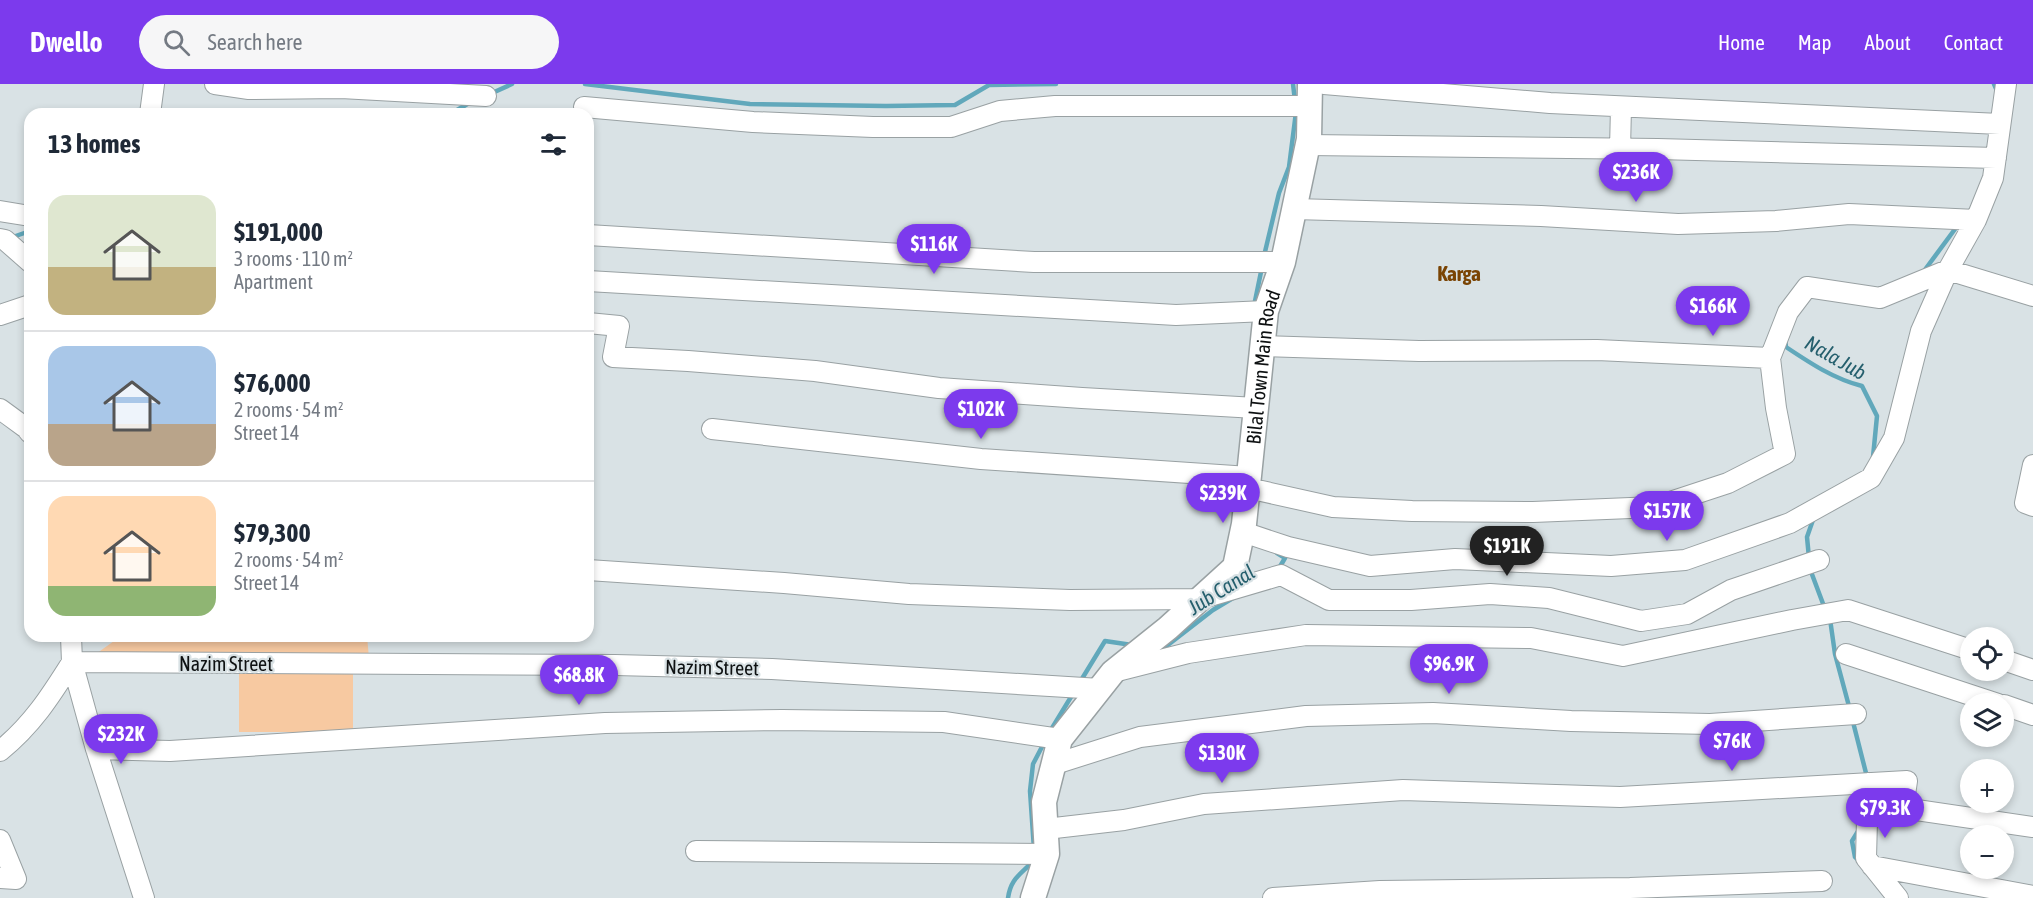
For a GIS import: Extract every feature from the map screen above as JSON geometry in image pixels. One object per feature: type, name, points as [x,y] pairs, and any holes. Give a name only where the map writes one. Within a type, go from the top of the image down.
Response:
[{"type":"street","points":[[151,108],[154,84]]},
{"type":"street","points":[[215,84],[249,89],[341,88],[486,96]]},
{"type":"street","points":[[1324,84],[1622,107],[2000,124]]},
{"type":"street","points":[[1243,532],[1287,547],[1370,566],[1455,559],[1611,566],[1685,560],[1790,523],[1871,478],[1894,438],[1921,331],[1948,270],[1976,220],[1993,178],[2006,84]]},
{"type":"street","points":[[584,107],[753,122],[951,127],[1000,111],[1055,106],[1310,95]]},
{"type":"street","name":"Bilal Town Main Road","points":[[1033,898],[1047,854],[1044,802],[1060,739],[1107,680],[1235,567],[1243,532],[1266,310],[1283,262],[1294,209],[1307,145],[1310,95]]},
{"type":"street","points":[[1620,149],[1622,107]]},
{"type":"street","points":[[1307,145],[1620,149],[1996,158]]},
{"type":"street","points":[[1294,209],[1541,216],[1678,224],[1776,221],[1849,214],[1976,220]]},
{"type":"street","points":[[0,211],[24,215]]},
{"type":"street","points":[[594,235],[1034,262],[1283,262]]},
{"type":"street","points":[[0,239],[5,240],[24,257]]},
{"type":"street","points":[[712,429],[981,459],[1248,482],[1333,507],[1533,512],[1655,507],[1728,483],[1785,454],[1770,358],[1788,312],[1808,287],[1880,298],[1948,270],[2033,296]]},
{"type":"street","points":[[594,281],[1176,315],[1266,310]]},
{"type":"street","points":[[0,315],[24,307]]},
{"type":"street","points":[[594,324],[619,326],[613,357],[815,372],[939,388],[1256,408]]},
{"type":"street","points":[[1262,346],[1419,351],[1596,350],[1770,358]]},
{"type":"street","points":[[0,409],[24,427]]},
{"type":"street","points":[[2033,465],[2025,503],[2033,506]]},
{"type":"street","points":[[594,570],[909,594],[1070,600],[1200,599],[1281,575],[1329,600],[1411,600],[1490,594],[1549,598],[1641,621],[1687,614],[1731,591],[1819,560]]},
{"type":"street","name":"Nazim Street","points":[[72,662],[615,665],[1107,680],[1188,653],[1306,635],[1531,638],[1623,656],[1848,610],[1960,646]]},
{"type":"street","points":[[70,642],[72,662],[96,749],[144,898]]},
{"type":"street","points":[[1846,654],[1965,693]]},
{"type":"street","points":[[0,751],[44,708],[72,662]]},
{"type":"street","points":[[2014,663],[2033,670]]},
{"type":"street","points":[[2014,708],[2033,715]]},
{"type":"street","points":[[1055,764],[1140,737],[1306,716],[1433,713],[1571,722],[1710,724],[1856,714]]},
{"type":"street","points":[[96,749],[170,751],[605,723],[782,720],[944,722],[1060,739]]},
{"type":"street","points":[[1046,829],[1124,820],[1204,804],[1403,790],[1620,797],[1907,781],[1903,808],[2033,827]]},
{"type":"street","points":[[1868,783],[1866,858],[1898,898]]},
{"type":"street","points":[[0,840],[16,879],[0,878]]},
{"type":"street","points":[[696,851],[1047,854]]},
{"type":"street","points":[[1872,866],[2033,896]]},
{"type":"street","points":[[1273,898],[1380,891],[1630,888],[1822,881]]},
{"type":"shaded area","points":[[113,642],[368,642],[369,658],[93,656]]},
{"type":"shaded area","points":[[353,669],[353,732],[239,732],[239,670]]},
{"type":"waterway","name":"Jub Canal","points":[[490,94],[512,84]]},
{"type":"waterway","name":"Jub Canal","points":[[585,84],[750,104],[886,106],[955,105],[989,85],[1056,84]]},
{"type":"waterway","name":"Jub Canal","points":[[1293,84],[1295,101]]},
{"type":"waterway","name":"Nala Jub","points":[[1994,84],[1998,93]]},
{"type":"waterway","name":"Jub Canal","points":[[460,108],[471,102]]},
{"type":"waterway","name":"Jub Canal","points":[[1264,256],[1279,193],[1289,167],[1296,112]]},
{"type":"waterway","name":"Nala Jub","points":[[1924,271],[1958,225]]},
{"type":"waterway","name":"Jub Canal","points":[[10,238],[24,233]]},
{"type":"waterway","name":"Jub Canal","points":[[1254,306],[1262,267]]},
{"type":"waterway","name":"Nala Jub","points":[[1785,339],[1786,347],[1813,365],[1862,386],[1877,416],[1873,457]]},
{"type":"waterway","name":"Nala Jub","points":[[1809,558],[1807,537],[1814,517]]},
{"type":"waterway","name":"Jub Canal","points":[[1277,553],[1285,558],[1278,570]]},
{"type":"waterway","name":"Nala Jub","points":[[1810,569],[1825,609]]},
{"type":"waterway","name":"Jub Canal","points":[[1159,647],[1164,648],[1213,610],[1233,598]]},
{"type":"waterway","name":"Nala Jub","points":[[1830,619],[1835,654],[1850,710]]},
{"type":"waterway","name":"Jub Canal","points":[[1080,682],[1105,641],[1132,645]]},
{"type":"waterway","name":"Jub Canal","points":[[1049,733],[1074,692]]},
{"type":"waterway","name":"Nala Jub","points":[[1852,718],[1867,777]]},
{"type":"waterway","name":"Jub Canal","points":[[1034,849],[1030,791],[1033,764],[1044,743]]},
{"type":"waterway","name":"Nala Jub","points":[[1859,861],[1855,857],[1852,841],[1860,828]]},
{"type":"waterway","name":"Jub Canal","points":[[1008,898],[1014,880],[1034,860]]},
{"type":"district","name":"Karga","points":[[1459,273]]}]
